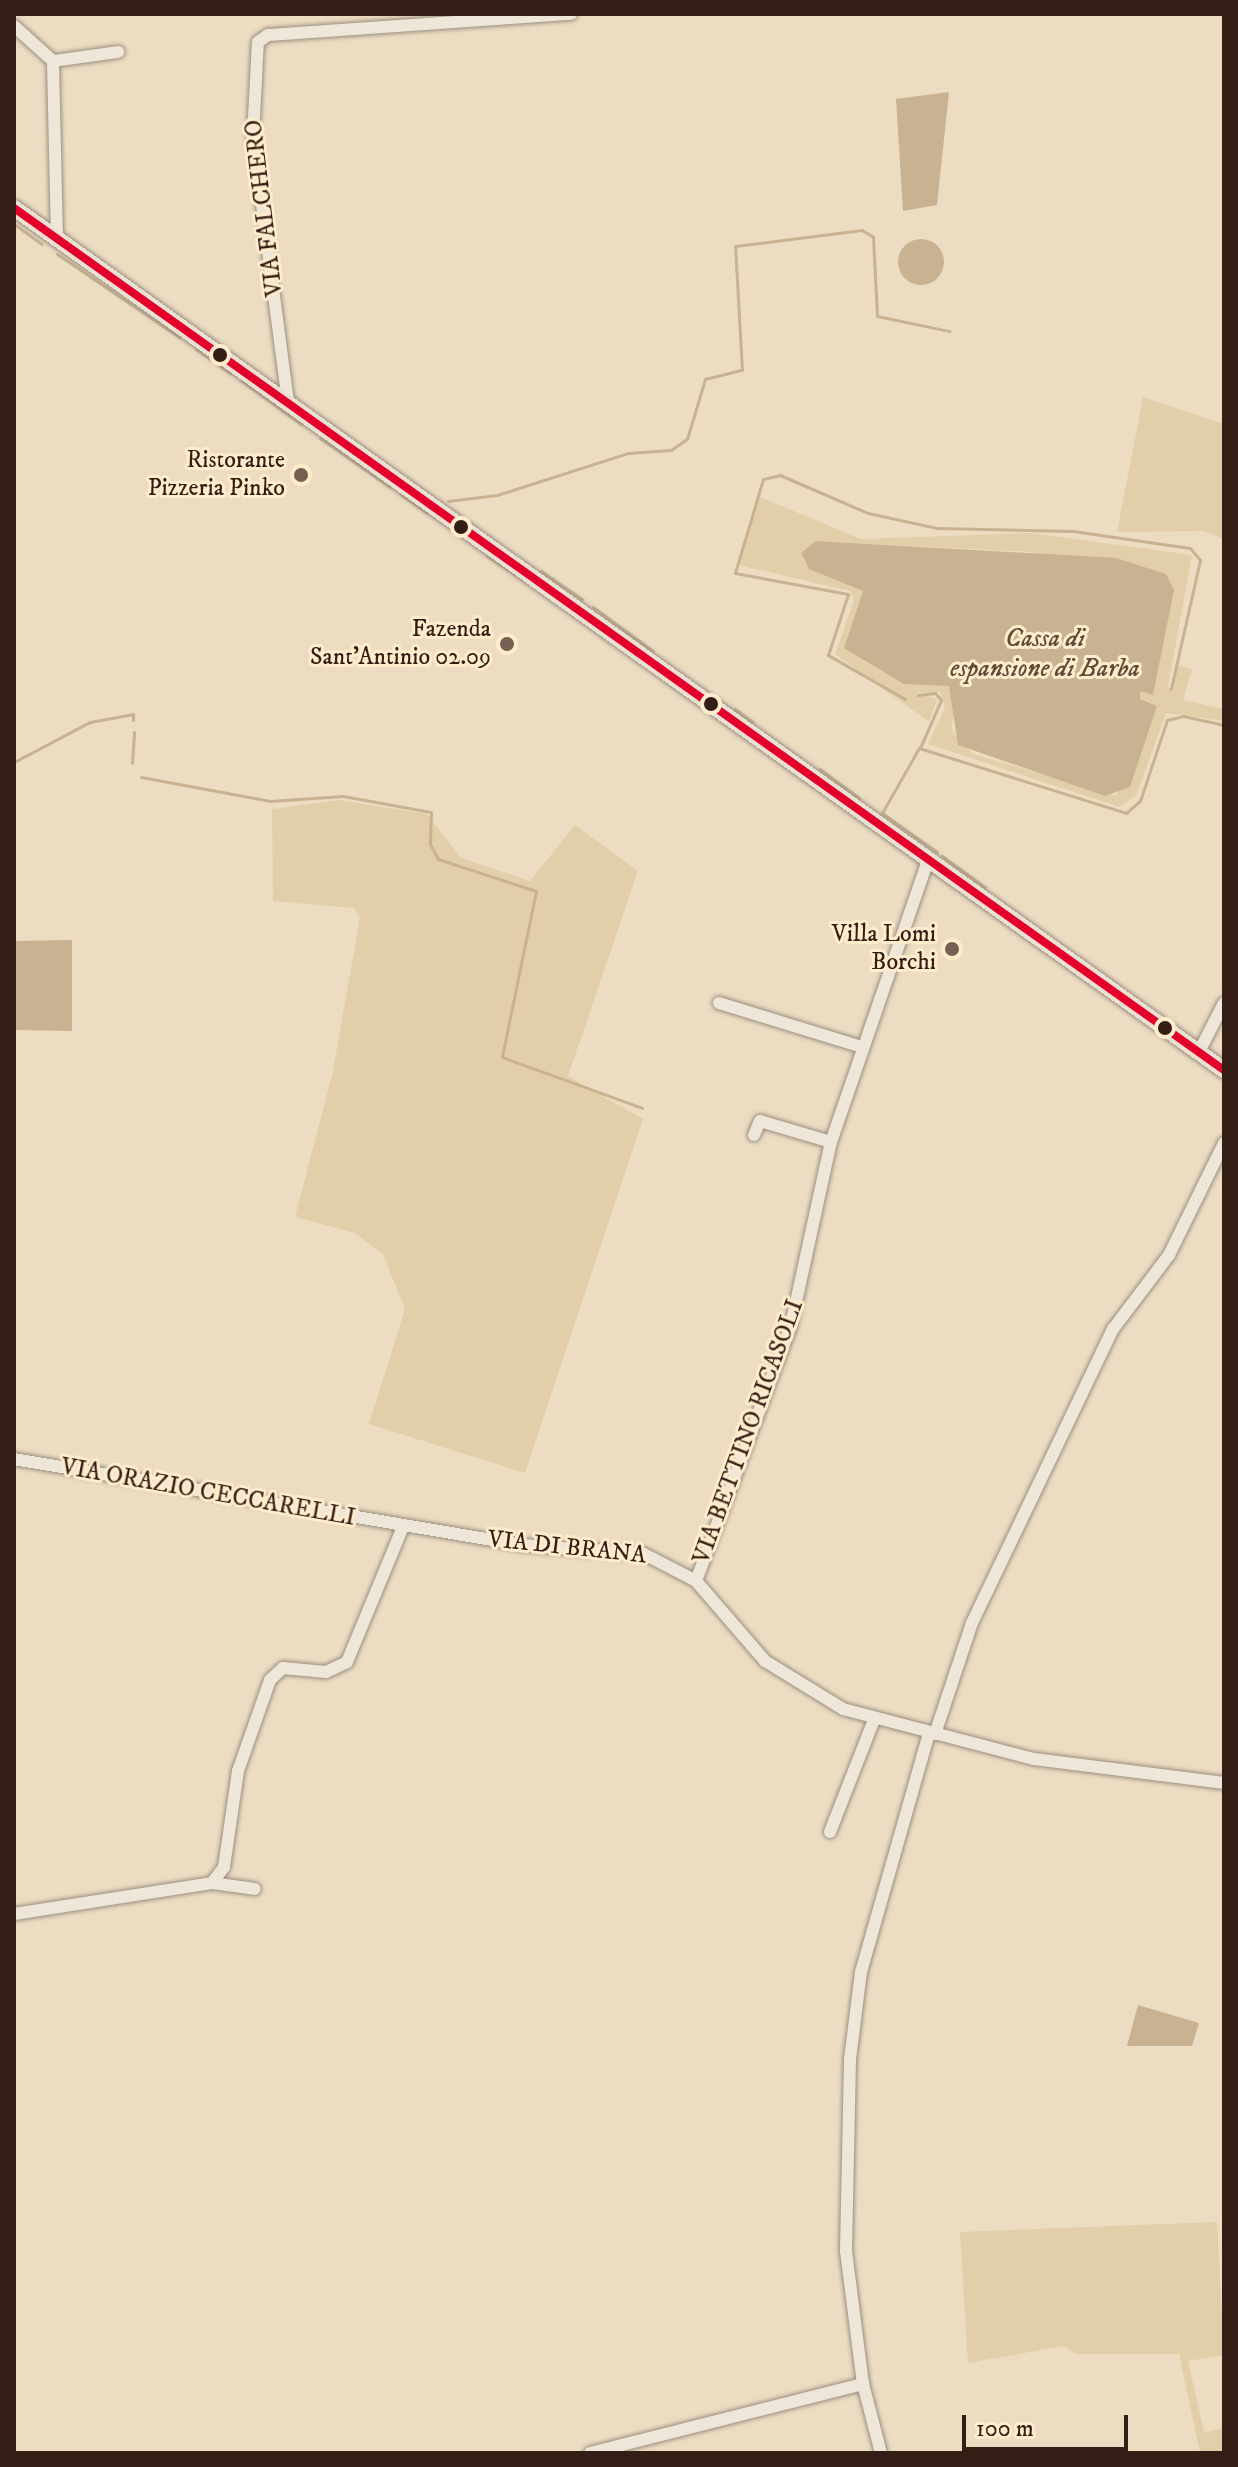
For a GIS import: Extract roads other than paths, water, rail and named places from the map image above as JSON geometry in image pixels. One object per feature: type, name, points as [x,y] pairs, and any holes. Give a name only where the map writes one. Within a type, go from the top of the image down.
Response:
[{"type":"main road","points":[[14,208],[1224,1070]]},
{"type":"street","name":"VIA FALCHERO","points":[[288,402],[253,136],[258,42],[268,35],[571,14]]},
{"type":"street","points":[[14,26],[53,61],[57,239]]},
{"type":"street","points":[[53,61],[118,52]]},
{"type":"street","name":"VIA BETTINO RICASOLI","points":[[696,1581],[791,1325],[831,1142],[929,858]]},
{"type":"street","points":[[719,1003],[862,1047]]},
{"type":"street","points":[[1199,1052],[1224,1003]]},
{"type":"street","points":[[754,1135],[760,1121],[831,1142]]},
{"type":"street","points":[[881,2453],[863,2384],[846,2251],[850,2059],[861,1972],[932,1734],[972,1623],[1113,1329],[1169,1255],[1224,1143]]},
{"type":"street","name":"VIA ORAZIO CECCARELLI","points":[[14,1459],[403,1527]]},
{"type":"street","points":[[212,1883],[224,1867],[238,1771],[270,1680],[288,1667],[326,1672],[347,1662],[403,1527]]},
{"type":"street","name":"VIA DI BRANA","points":[[403,1527],[644,1554],[696,1581],[765,1661],[823,1700],[874,1720],[1072,1766],[1224,1783]]},
{"type":"street","points":[[830,1832],[874,1720]]},
{"type":"street","points":[[14,1914],[212,1883],[255,1889]]},
{"type":"street","points":[[590,2453],[863,2384]]},
{"type":"water","points":[[949,92],[937,205],[903,211],[896,99]]},
{"type":"water","points":[[921,239],[937,246],[944,262],[937,278],[921,285],[905,278],[898,262],[905,246]]},
{"type":"water","name":"Cassa di espansione di Barba","points":[[816,541],[1116,558],[1166,574],[1174,590],[1153,695],[1140,691],[1140,699],[1157,706],[1130,787],[1105,796],[958,745],[949,686],[904,684],[844,648],[863,591],[809,569],[801,553]]},
{"type":"water","points":[[72,940],[72,1031],[14,1030],[14,941]]},
{"type":"water","points":[[1138,2005],[1199,2023],[1192,2046],[1127,2046]]},
{"type":"waterway","points":[[14,224],[42,244]]},
{"type":"waterway","points":[[448,501],[497,495],[628,453],[671,450],[687,439],[705,379],[742,370],[735,246],[862,230],[873,237],[877,316],[949,331]]},
{"type":"waterway","points":[[57,254],[179,337]]},
{"type":"waterway","points":[[196,349],[230,373]]},
{"type":"waterway","points":[[242,381],[301,424]]},
{"type":"waterway","points":[[320,438],[390,487]]},
{"type":"waterway","points":[[905,699],[828,655],[848,594],[735,573],[763,479],[780,475],[868,513],[937,528],[1073,531],[1190,548],[1200,560],[1171,689]]},
{"type":"waterway","points":[[400,494],[427,513]]},
{"type":"waterway","points":[[487,556],[524,580]]},
{"type":"waterway","points":[[541,571],[582,599]]},
{"type":"waterway","points":[[593,607],[653,651]]},
{"type":"waterway","points":[[918,695],[935,693],[941,700],[920,748]]},
{"type":"waterway","points":[[735,709],[753,722]]},
{"type":"waterway","points":[[14,762],[90,722],[133,714],[133,720]]},
{"type":"waterway","points":[[937,852],[882,813],[919,748],[1126,813],[1140,801],[1167,720],[1183,716],[1224,725]]},
{"type":"waterway","points":[[132,763],[134,732]]},
{"type":"waterway","points":[[820,769],[859,798]]},
{"type":"waterway","points":[[141,777],[270,801],[343,796],[431,812],[430,844],[438,859],[536,891],[502,1057],[642,1108]]},
{"type":"waterway","points":[[942,856],[985,887]]},
{"type":"place","name":"Ristorante Pizzeria Pinko","points":[[301,475]]},
{"type":"place","name":"Fazenda Sant'Antinio 02.09","points":[[507,644]]},
{"type":"place","name":"Villa Lomi Borchi","points":[[952,949]]}]
